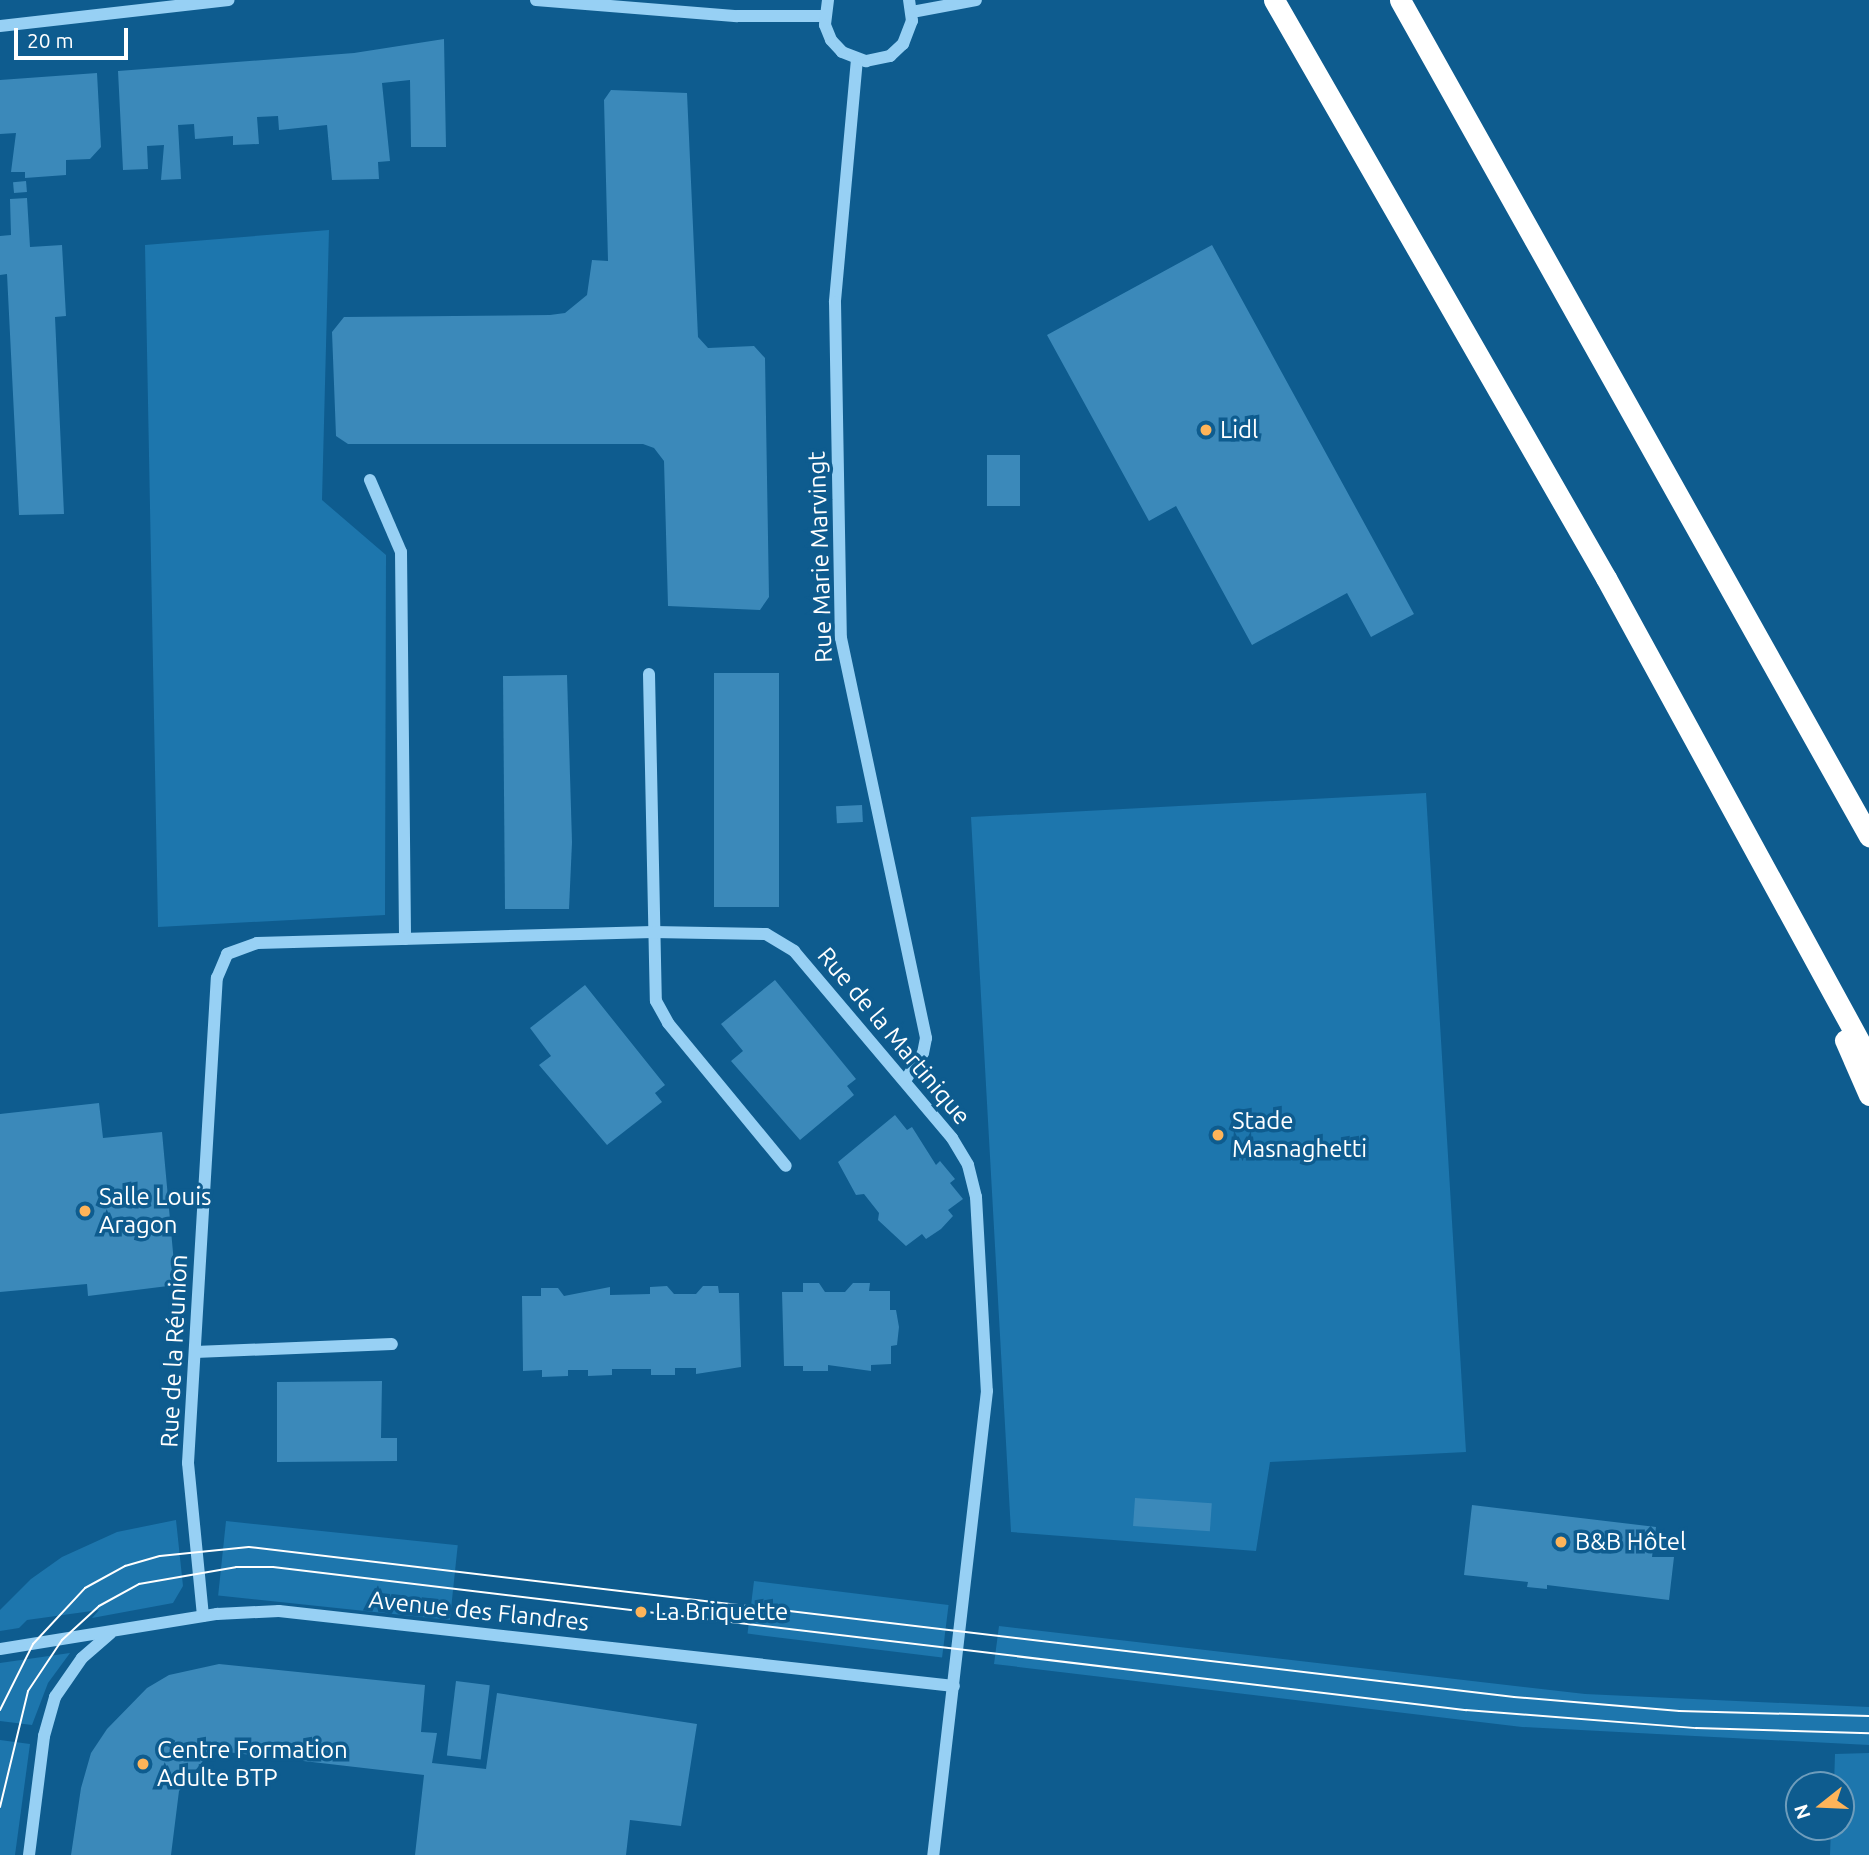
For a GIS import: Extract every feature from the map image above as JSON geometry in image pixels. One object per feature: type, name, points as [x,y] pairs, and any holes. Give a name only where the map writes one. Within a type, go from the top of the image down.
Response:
[{"type":"highway","points":[[1274,0],[1508,404],[1780,893],[1869,1059]]},
{"type":"highway","points":[[1400,0],[1869,836]]},
{"type":"highway","points":[[1780,893],[1869,1095]]},
{"type":"street","points":[[0,26],[229,0]]},
{"type":"street","points":[[536,0],[737,16],[824,16]]},
{"type":"street","points":[[828,0],[824,16],[836,47],[857,59],[882,59],[897,50],[908,37],[911,6],[976,0]]},
{"type":"street","name":"Rue Marie Marvingt","points":[[857,59],[835,302],[841,638],[851,704],[925,1030],[923,1053],[905,1081]]},
{"type":"street","points":[[370,480],[401,552],[405,939]]},
{"type":"street","points":[[649,674],[653,932],[660,1012],[786,1167]]},
{"type":"street","name":"Rue de la Martinique","points":[[257,943],[653,932],[752,932],[781,941],[794,951],[961,1150],[976,1196],[987,1391],[933,1855]]},
{"type":"street","name":"Rue de la Réunion","points":[[202,1616],[188,1487],[217,978],[227,954],[257,943]]},
{"type":"street","points":[[195,1352],[391,1344]]},
{"type":"street","name":"Avenue des Flandres","points":[[0,1649],[111,1633],[202,1616],[260,1611],[313,1613],[954,1686]]},
{"type":"street","points":[[29,1855],[44,1736],[55,1698],[82,1658],[111,1633]]},
{"type":"shaded area","points":[[329,230],[322,500],[386,555],[385,915],[158,927],[145,245]]},
{"type":"shaded area","name":"Stade Masnaghetti","points":[[1426,793],[1466,1452],[1270,1462],[1256,1551],[1011,1532],[971,817]]},
{"type":"shaded area","points":[[176,1520],[183,1586],[173,1603],[92,1618],[99,1610],[27,1620],[19,1628],[0,1631],[0,1610],[31,1579],[62,1557],[117,1532]]},
{"type":"shaded area","points":[[226,1521],[458,1545],[450,1620],[218,1596]]},
{"type":"shaded area","points":[[754,1581],[949,1605],[942,1657],[748,1634]]},
{"type":"shaded area","points":[[999,1626],[1585,1694],[1869,1707],[1869,1745],[1522,1727],[994,1664]]},
{"type":"shaded area","points":[[70,1653],[48,1683],[32,1725],[0,1721],[0,1663]]},
{"type":"shaded area","points":[[0,1740],[30,1744],[15,1855],[0,1855]]},
{"type":"shaded area","points":[[1869,1753],[1869,1855],[1830,1855],[1830,1841],[1855,1841],[1855,1771],[1834,1771],[1835,1754]]},
{"type":"building","points":[[444,39],[446,147],[411,147],[410,80],[382,83],[390,161],[378,162],[379,179],[332,180],[327,125],[279,130],[278,116],[257,117],[259,144],[233,145],[233,136],[195,139],[194,124],[178,125],[181,179],[161,180],[164,145],[147,146],[148,169],[123,170],[118,71],[354,53]]},
{"type":"building","points":[[97,73],[101,147],[90,159],[66,160],[66,175],[25,178],[25,172],[11,172],[16,133],[0,134],[0,80]]},
{"type":"building","points":[[611,90],[687,93],[698,337],[708,348],[754,346],[765,358],[769,597],[760,610],[668,606],[664,461],[654,448],[643,444],[348,444],[336,436],[332,332],[344,317],[550,315],[565,313],[587,295],[592,260],[608,261],[604,100]]},
{"type":"building","points":[[26,181],[27,192],[14,193],[13,182]]},
{"type":"building","points":[[27,198],[30,247],[62,245],[66,316],[55,317],[64,514],[19,515],[7,274],[0,275],[0,236],[11,235],[10,199]]},
{"type":"building","name":"Lidl","points":[[1212,245],[1414,614],[1371,637],[1347,593],[1252,645],[1176,506],[1149,521],[1047,335]]},
{"type":"building","points":[[987,455],[1020,455],[1020,506],[987,506]]},
{"type":"building","points":[[714,673],[779,673],[779,907],[714,907]]},
{"type":"building","points":[[567,675],[572,842],[569,909],[505,909],[503,676]]},
{"type":"building","points":[[862,805],[863,822],[837,823],[836,806]]},
{"type":"building","points":[[775,980],[856,1079],[847,1086],[854,1095],[800,1140],[731,1061],[743,1051],[721,1024]]},
{"type":"building","points":[[585,985],[665,1085],[655,1093],[662,1102],[607,1145],[539,1065],[551,1056],[530,1028]]},
{"type":"building","name":"Salle Louis Aragon","points":[[99,1103],[103,1138],[162,1132],[176,1285],[88,1296],[87,1284],[0,1292],[0,1114]]},
{"type":"building","points":[[895,1115],[907,1130],[912,1127],[936,1165],[940,1161],[955,1179],[950,1183],[963,1199],[948,1210],[953,1216],[941,1229],[926,1239],[922,1234],[906,1246],[878,1220],[879,1213],[864,1194],[856,1195],[838,1162]]},
{"type":"building","points":[[803,1283],[819,1283],[825,1292],[845,1292],[853,1283],[870,1283],[869,1291],[890,1291],[890,1310],[896,1310],[899,1327],[897,1345],[891,1346],[891,1364],[871,1365],[871,1371],[828,1365],[828,1371],[803,1371],[803,1366],[784,1366],[782,1292],[803,1292]]},
{"type":"building","points":[[667,1286],[674,1294],[696,1294],[703,1286],[718,1286],[719,1293],[739,1293],[741,1367],[696,1374],[696,1368],[675,1368],[675,1375],[651,1375],[651,1369],[612,1369],[612,1375],[588,1376],[588,1370],[568,1370],[568,1376],[542,1377],[542,1370],[523,1371],[522,1296],[541,1296],[541,1288],[558,1288],[564,1296],[610,1287],[610,1295],[650,1294],[650,1287]]},
{"type":"building","points":[[382,1381],[381,1438],[397,1438],[397,1461],[277,1462],[277,1382]]},
{"type":"building","points":[[1135,1498],[1212,1503],[1210,1531],[1133,1526]]},
{"type":"building","name":"B&B Hôtel","points":[[1472,1505],[1656,1527],[1652,1557],[1674,1557],[1669,1600],[1547,1585],[1547,1589],[1527,1587],[1528,1582],[1464,1575]]},
{"type":"building","points":[[219,1664],[425,1685],[421,1732],[437,1733],[432,1763],[486,1769],[497,1693],[697,1724],[681,1826],[630,1820],[626,1855],[415,1855],[424,1775],[227,1752],[206,1757],[179,1791],[171,1855],[71,1855],[81,1788],[91,1753],[107,1729],[147,1688],[169,1675]]},
{"type":"building","points":[[456,1681],[490,1685],[481,1760],[447,1755]]},
{"type":"tram line","points":[[0,1710],[33,1644],[85,1588],[125,1566],[160,1556],[249,1547],[1514,1697],[1679,1711],[1869,1716]]},
{"type":"tram line","points":[[0,1807],[28,1691],[62,1640],[99,1606],[139,1584],[236,1567],[273,1567],[1466,1710],[1696,1728],[1869,1733]]},
{"type":"place","name":"Lidl","points":[[1206,430]]},
{"type":"place","name":"Stade Masnaghetti","points":[[1218,1135]]},
{"type":"place","name":"Salle Louis Aragon","points":[[85,1211]]},
{"type":"place","name":"B&B Hôtel","points":[[1561,1542]]},
{"type":"place","name":"La Briquette","points":[[641,1612]]},
{"type":"place","name":"Centre Formation Adulte BTP","points":[[143,1764]]}]
